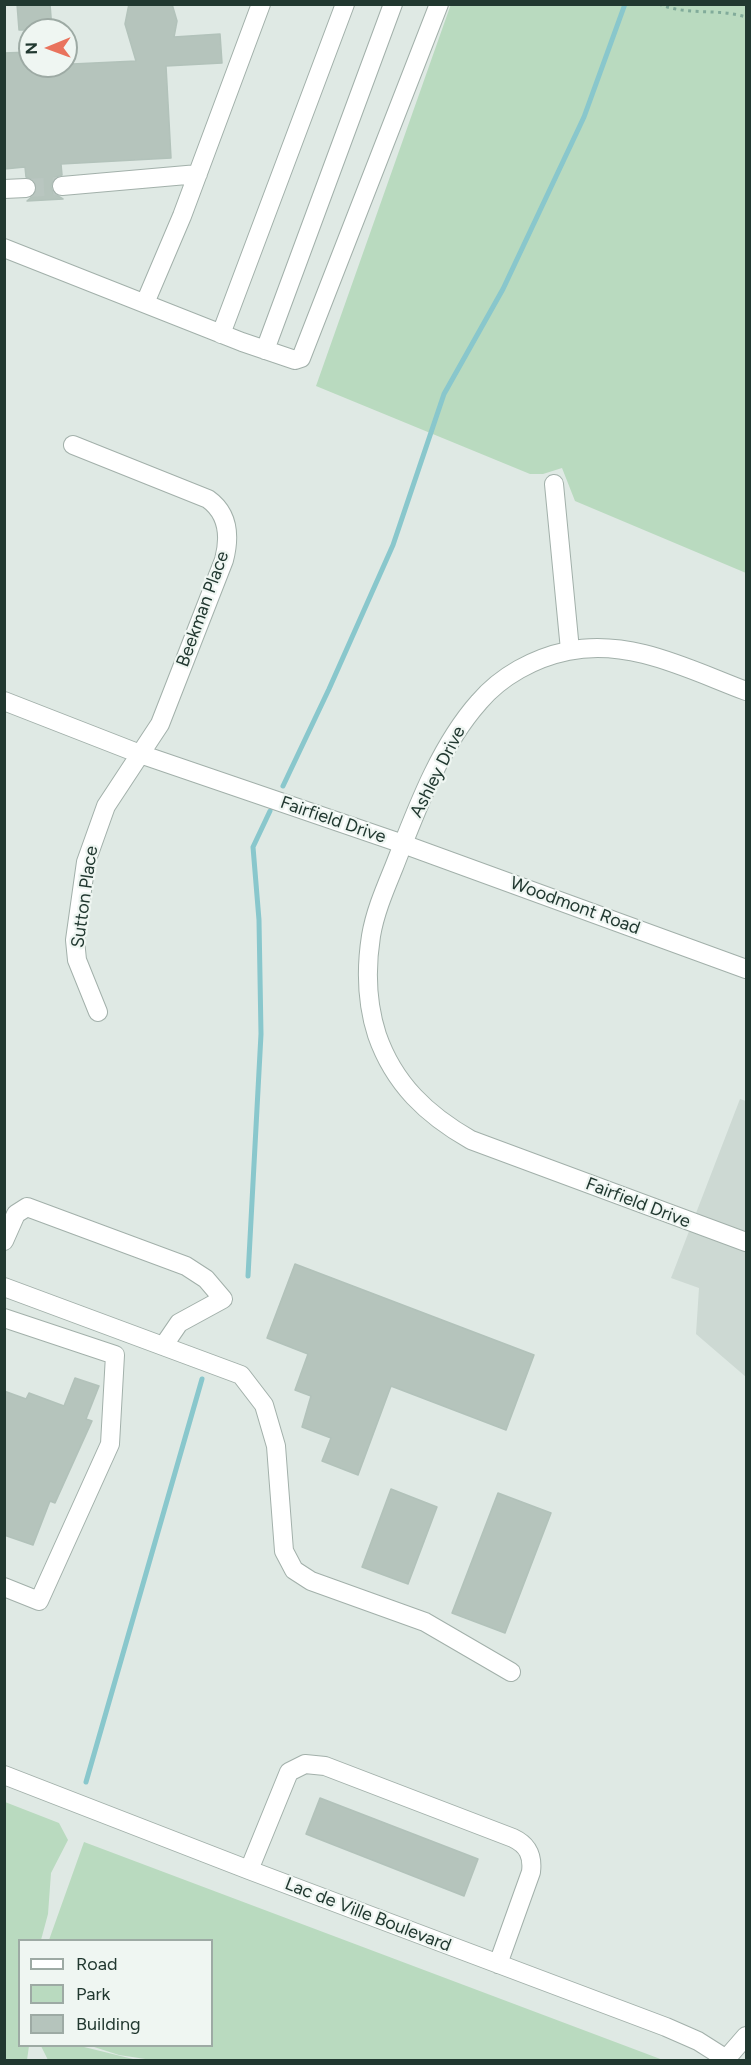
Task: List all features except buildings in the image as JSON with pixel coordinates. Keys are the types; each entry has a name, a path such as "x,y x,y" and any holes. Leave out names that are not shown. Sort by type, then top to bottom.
{"street":[{"path":"145,303 198,174 261,4"},
{"path":"221,334 345,4"},
{"path":"265,350 393,4"},
{"path":"4,248 221,334 294,360 301,358 439,4"},
{"path":"62,186 198,174"},
{"path":"4,189 26,188"},
{"name":"Beekman Place","path":"73,445 208,499 220,511 228,532 224,560 160,724 140,754"},
{"path":"554,483 570,650"},
{"name":"Ashley Drive","path":"403,844 443,756 464,720 495,686 532,662 570,650 605,648 639,652 747,691"},
{"name":"Fairfield Drive","path":"4,701 140,754 403,844 379,907 372,934 368,981 376,1033 387,1058 412,1096 429,1113 471,1140 747,1242"},
{"name":"Sutton Place","path":"98,1012 77,960 75,940 86,862 106,806 140,754"},
{"name":"Woodmont Road","path":"403,844 747,969"},
{"path":"4,1241 16,1214 27,1207 186,1266 206,1279 223,1299 180,1323 164,1345"},
{"path":"4,1287 240,1375 264,1405 276,1446 284,1551 294,1570 312,1581 425,1622 510,1672"},
{"path":"4,1318 115,1355 110,1444 39,1601 4,1587"},
{"path":"249,1870 289,1772 305,1764 325,1766 513,1838 525,1846 532,1865 530,1879 498,1964"},
{"name":"Lac de Ville Boulevard","path":"4,1775 688,2036 727,2060"},
{"path":"727,2060 747,2036"}],"path":[{"path":"659,4 675,11 728,11 747,17"}],"shaded area":[{"path":"740,1099 746,1101 746,1377 696,1334 699,1288 671,1278"}],"green space":[{"path":"451,4 746,5 746,573 575,501 562,468 543,474 530,474 316,386"},
{"path":"5,1802 59,1823 68,1840 51,1873 48,1914 41,1939 18,1939 18,2047 29,2047 27,2060 5,2060"},
{"path":"84,1842 663,2060 152,2060 119,2055 94,2047 213,2047 213,1939 49,1939"},
{"path":"42,2047 84,2047 137,2060 48,2060"}],"waterway":[{"path":"283,786 393,545 444,394 503,289 584,117 625,4"},
{"path":"248,1276 261,1034 259,920 253,847 270,811"},
{"path":"86,1782 202,1379"}],"tunnel":[{"path":"26,188 62,186"}]}
